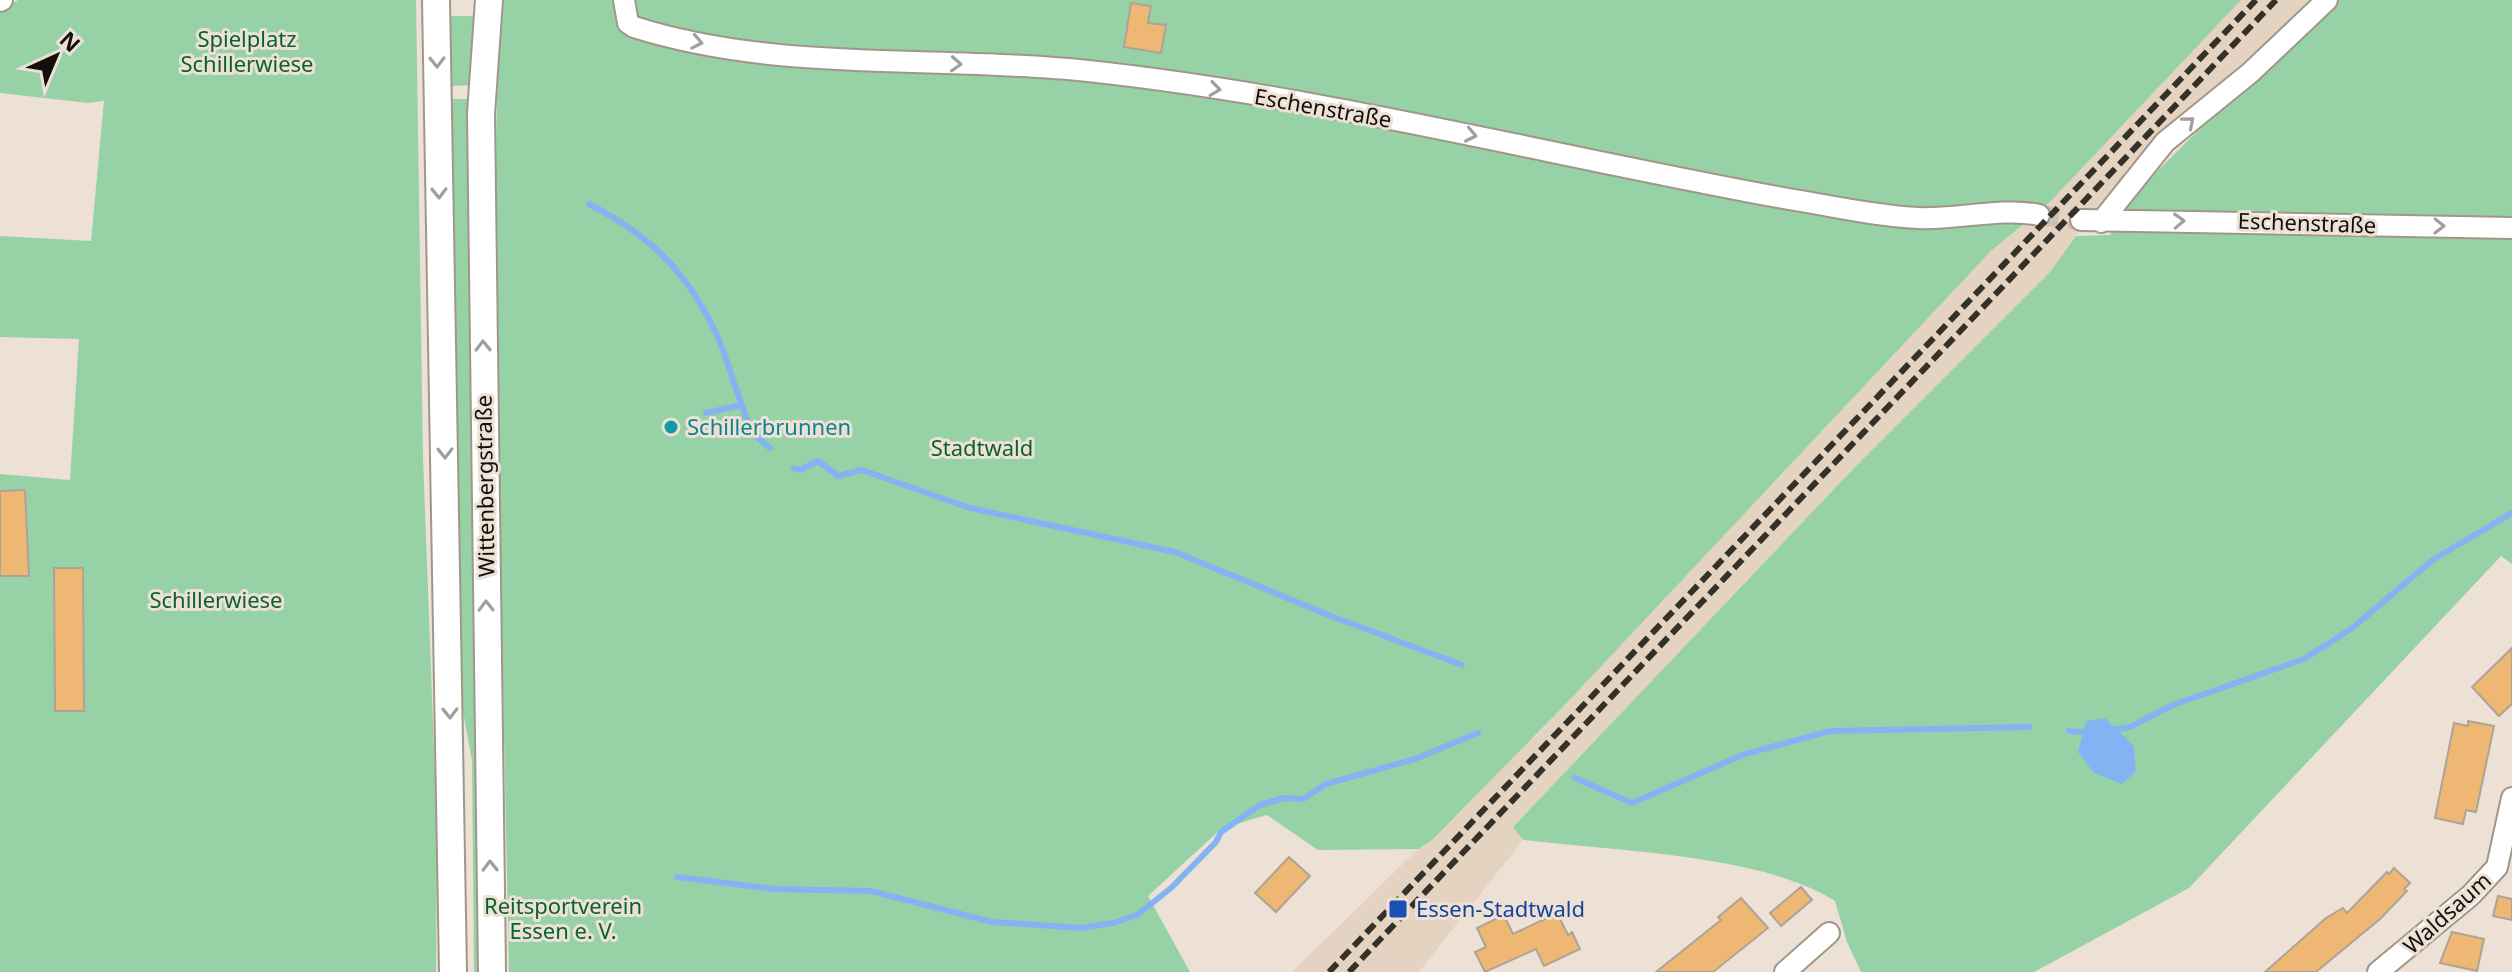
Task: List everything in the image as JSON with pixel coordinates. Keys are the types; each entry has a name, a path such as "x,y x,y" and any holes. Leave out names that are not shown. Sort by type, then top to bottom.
{"main road":[{"name":"Wittenbergstraße","path":"436,0 453,972"},
{"name":"Wittenbergstraße","path":"489,0 481,114 492,972"}],"street":[{"name":"Eschenstraße","path":"624,0 626,18 634,27 708,44 792,54 1086,71 1237,92 1443,129 1784,198 1901,216 2039,215"},
{"name":"Eschenstraße","path":"2327,0 2250,73 2165,142 2091,221 2215,220 2512,228"},
{"name":"Waldsaum","path":"2378,972 2505,869 2512,798"},
{"path":"1785,972 1829,933"}],"shaded area":[{"path":"2241,0 2321,0 2203,96 2164,135 2088,219 2050,272 1854,468 1514,827 1523,840 1419,972 1292,972 1418,849 1431,841 1530,738 1533,739 1990,252 2048,204"}],"green space":[{"name":"Schillerwiese","path":"18,0 416,0 423,458 437,829 436,972 0,972 0,474 70,480 79,339 0,337 0,236 91,241 104,101 88,103 0,93 0,11"},
{"name":"Stadtwald","path":"499,0 2241,0 2048,204 1990,252 1562,708 1431,841 1418,849 1318,850 1267,815 1222,828 1148,896 1190,972 509,972 494,252"},
{"path":"2330,0 2512,0 2512,564 2501,556 2189,888 2034,972 1861,972 1847,942 1835,901 1804,885 1768,873 1685,857 1523,840 1513,827 1854,468 2050,272 2076,236 2110,235 2126,202"},
{"path":"448,16 477,16 476,85 448,86"},
{"path":"449,99 471,99 482,972 474,972 472,761 459,689"}],"water":[{"path":"2105,718 2134,746 2136,771 2122,784 2094,773 2078,752 2086,721"}],"building":[{"path":"1131,3 1151,6 1148,23 1166,25 1161,53 1124,47"},
{"path":"25,490 29,576 0,576 0,491"},
{"path":"54,568 83,568 84,711 55,711"},
{"path":"2512,648 2512,704 2499,716 2472,687"},
{"path":"2468,721 2494,726 2476,812 2466,810 2463,824 2435,818 2454,723 2468,726"},
{"path":"1289,857 1310,876 1276,912 1255,893"},
{"path":"2394,868 2410,883 2404,889 2407,891 2380,919 2316,972 2265,972 2326,918 2343,908 2347,913"},
{"path":"1801,887 1812,900 1781,926 1770,913"},
{"path":"2498,896 2512,899 2512,920 2493,916"},
{"path":"1741,898 1768,928 1713,972 1656,972 1721,920 1718,917"},
{"path":"1557,913 1568,935 1572,932 1580,949 1544,966 1536,949 1485,972 1475,952 1486,947 1477,928 1504,915 1513,934"},
{"path":"2452,932 2484,939 2477,971 2440,963"}],"waterway":[{"path":"589,204 646,241 690,288 718,338 742,405"},
{"path":"706,413 742,405 751,432 770,448"},
{"path":"794,468 800,470 818,461 838,476 862,470 970,508 1175,552 1462,665"},
{"path":"2112,730 2130,727 2173,705 2304,659 2351,629 2434,559 2512,513"},
{"path":"1575,778 1632,803 1745,754 1830,731 2029,727"},
{"path":"2069,731 2085,732"},
{"path":"677,877 774,889 871,891 992,922 1082,928 1113,923 1137,915 1171,888 1216,842 1221,832 1260,805 1284,798 1303,799 1326,784 1415,759 1478,733"}],"tunnel":[{"path":"2039,215 2081,220"}],"railway":[{"path":"1329,972 2256,0"},
{"path":"1349,972 2276,0"}],"place":[{"name":"Schillerbrunnen","path":"671,427"},
{"name":"Essen-Stadtwald","path":"1398,909"}],"park label":[{"name":"Spielplatz Schillerwiese","path":"247,52"},
{"name":"Reitsportverein Essen e. V.","path":"563,918"}]}
